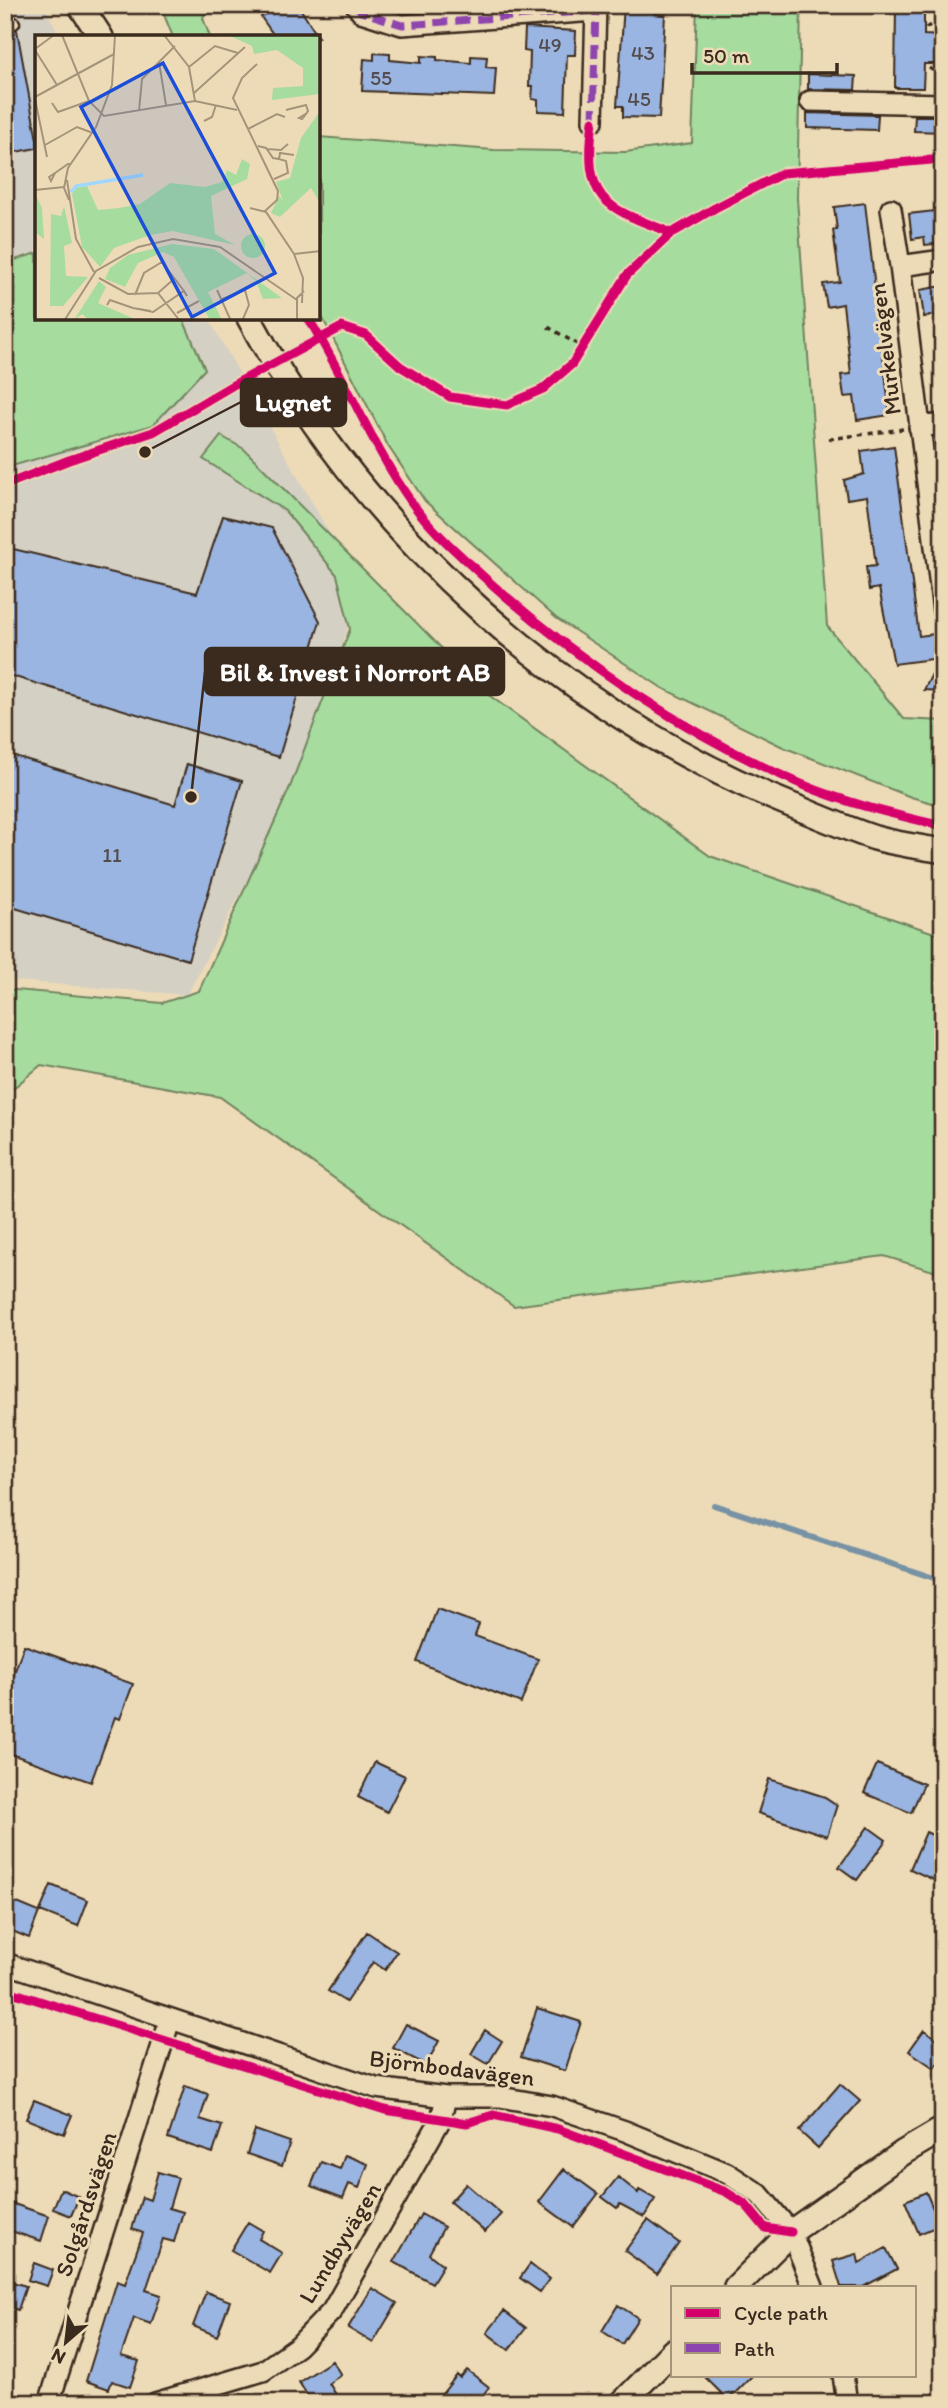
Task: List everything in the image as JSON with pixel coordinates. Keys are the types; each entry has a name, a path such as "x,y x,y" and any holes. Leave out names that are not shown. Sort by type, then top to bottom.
{"street":[{"path":"80,5 100,35"},
{"path":"87,5 100,35"},
{"path":"356,5 361,12 402,24 596,8 593,121"},
{"path":"810,101 943,104"},
{"name":"Murkelvägen","path":"891,209 943,611"},
{"name":"Murkelvägen","path":"900,266 943,260"},
{"path":"250,320 297,395 363,489 441,575 565,678 663,744 746,787 875,838 943,851"},
{"name":"Murkelvägen","path":"919,427 943,424"},
{"name":"Björnbodavägen","path":"5,1963 376,2088 446,2097 500,2097 552,2106 625,2131 727,2174 759,2194 791,2232 813,2286"},
{"name":"Solgårdsvägen","path":"49,2403 170,2020"},
{"name":"Lundbyvägen","path":"155,2403 263,2371 298,2346 332,2311 441,2119 446,2097"},
{"path":"737,2286 791,2232 904,2152 943,2129"},
{"path":"622,2403 671,2353"},
{"path":"843,2376 847,2403"}],"path":[{"path":"926,28 943,16"},
{"path":"548,327 580,351 589,337"},
{"path":"829,439 919,427"}],"shaded area":[{"path":"5,5 44,5 59,35 35,35 35,320 210,320 359,586 309,763 187,995 5,980"}],"green space":[{"path":"160,5 208,5 203,18 209,35 172,35"},
{"path":"697,5 801,5 797,198 827,626 904,719 943,721 943,806 911,797 783,747 662,688 556,618 425,501 388,446 320,313 320,137 494,150 625,152 692,143"},
{"path":"35,254 35,320 183,320 205,369 153,425 5,468 5,263"},
{"path":"221,436 244,449 486,693 710,856 943,936 943,1274 884,1256 514,1306 220,1097 41,1065 5,1095 5,989 162,1003 199,991 290,787 350,629 337,575 285,511 203,459"}],"building":[{"path":"278,5 298,5 317,35 274,35 261,17"},
{"path":"624,5 654,5 654,14 665,15 659,118 623,117 623,106 617,106"},
{"path":"896,5 924,5 924,35 943,36 943,64 924,64 923,88 895,88"},
{"path":"5,27 17,30 35,129 35,148 5,154"},
{"path":"525,28 576,31 575,55 567,55 565,112 538,111 538,100 532,99 533,86 529,86 530,52 524,51"},
{"path":"374,53 390,54 390,60 421,63 421,56 471,63 471,56 487,57 486,67 496,68 494,96 362,91 364,59 374,60"},
{"path":"808,74 856,76 855,90 808,89"},
{"path":"807,113 878,115 877,130 807,128"},
{"path":"915,116 943,116 943,132 914,131"},
{"path":"865,203 890,415 857,420 854,396 844,397 841,375 851,374 843,304 827,307 823,284 840,282 833,230 837,230 834,207"},
{"path":"943,210 943,243 925,245 924,237 912,239 909,214"},
{"path":"943,286 943,314 924,317 920,290"},
{"path":"894,446 919,636 943,633 943,691 924,690 940,658 894,664 879,588 869,590 866,567 876,566 867,496 847,499 844,480 864,474 861,451"},
{"path":"223,516 272,528 320,621 279,757 5,674 5,547 197,593"},
{"path":"5,753 175,805 187,764 242,781 188,960 5,905"},
{"path":"437,1609 479,1624 475,1636 538,1659 521,1703 417,1662"},
{"path":"24,1645 133,1684 120,1719 115,1717 91,1782 5,1752 5,1683 10,1685"},
{"path":"375,1762 405,1776 387,1812 358,1797"},
{"path":"877,1764 924,1784 911,1813 864,1793"},
{"path":"769,1779 825,1797 837,1805 827,1836 758,1813"},
{"path":"868,1827 886,1840 857,1880 839,1867"},
{"path":"926,1832 943,1840 943,1872 938,1882 910,1869"},
{"path":"51,1885 88,1900 78,1926 40,1911"},
{"path":"5,1898 39,1912 29,1938 5,1928"},
{"path":"367,1932 397,1952 385,1970 373,1962 346,2002 328,1991"},
{"path":"537,2008 581,2022 565,2071 521,2057"},
{"path":"406,2024 439,2041 426,2065 393,2048"},
{"path":"485,2030 502,2041 488,2064 471,2054"},
{"path":"924,2030 943,2043 943,2056 934,2068 909,2051"},
{"path":"840,2084 860,2101 818,2148 799,2131"},
{"path":"185,2086 208,2094 200,2119 222,2126 213,2153 168,2138"},
{"path":"34,2100 72,2115 64,2134 26,2119"},
{"path":"255,2130 290,2142 282,2166 247,2154"},
{"path":"345,2155 368,2164 359,2188 349,2184 343,2198 311,2186 321,2162 340,2169"},
{"path":"564,2169 598,2194 573,2227 539,2202"},
{"path":"158,2172 178,2178 169,2208 183,2212 174,2242 163,2239 146,2290 161,2295 151,2324 134,2318 121,2356 139,2361 130,2387 112,2381 109,2389 86,2381 117,2281 125,2284 143,2233 132,2229 142,2197 150,2200"},
{"path":"618,2177 638,2193 639,2190 655,2199 644,2217 620,2204 617,2208 602,2197"},
{"path":"466,2184 501,2214 485,2232 450,2202"},
{"path":"61,2189 79,2197 71,2216 53,2209"},
{"path":"926,2192 940,2225 919,2234 905,2201"},
{"path":"5,2201 49,2216 41,2241 5,2229"},
{"path":"421,2214 444,2227 429,2254 443,2265 432,2283 394,2262"},
{"path":"648,2220 679,2243 657,2274 625,2251"},
{"path":"248,2222 263,2231 259,2239 282,2253 270,2273 231,2250"},
{"path":"886,2248 897,2269 865,2286 841,2286 833,2261 857,2254 859,2263"},
{"path":"34,2263 53,2270 47,2286 28,2280"},
{"path":"530,2264 549,2279 540,2292 520,2278"},
{"path":"5,2280 26,2286 18,2310 5,2306"},
{"path":"372,2288 397,2303 373,2343 348,2328"},
{"path":"206,2292 230,2301 217,2336 193,2326"},
{"path":"618,2305 638,2318 622,2344 602,2331"},
{"path":"504,2311 526,2328 509,2350 487,2333"},
{"path":"332,2361 341,2375 329,2383 341,2403 312,2403 299,2382"},
{"path":"467,2370 489,2387 477,2403 435,2403 457,2375 460,2378"},
{"path":"704,2376 752,2376 728,2400"}],"waterway":[{"path":"714,1505 943,1581"}],"marked path":[{"path":"356,5 361,12 402,25 595,11"},
{"path":"593,121 596,5"}],"cycle path":[{"path":"593,121 591,169 595,185 603,197 629,216 672,233"},
{"path":"5,485 153,432 233,385 342,327 366,335 400,366 450,397 507,405 543,389 572,364 627,275 672,233 715,208 783,173 943,159"},
{"path":"309,320 384,458 412,503 447,543 558,639 675,719 759,764 835,797 943,826"},
{"path":"5,1990 385,2110 467,2123 493,2115 558,2129 726,2192 746,2205 765,2228 791,2232"}],"place":[{"name":"Lugnet","path":"145,452"},
{"name":"Bil & Invest i Norrort AB","path":"191,797"}]}
